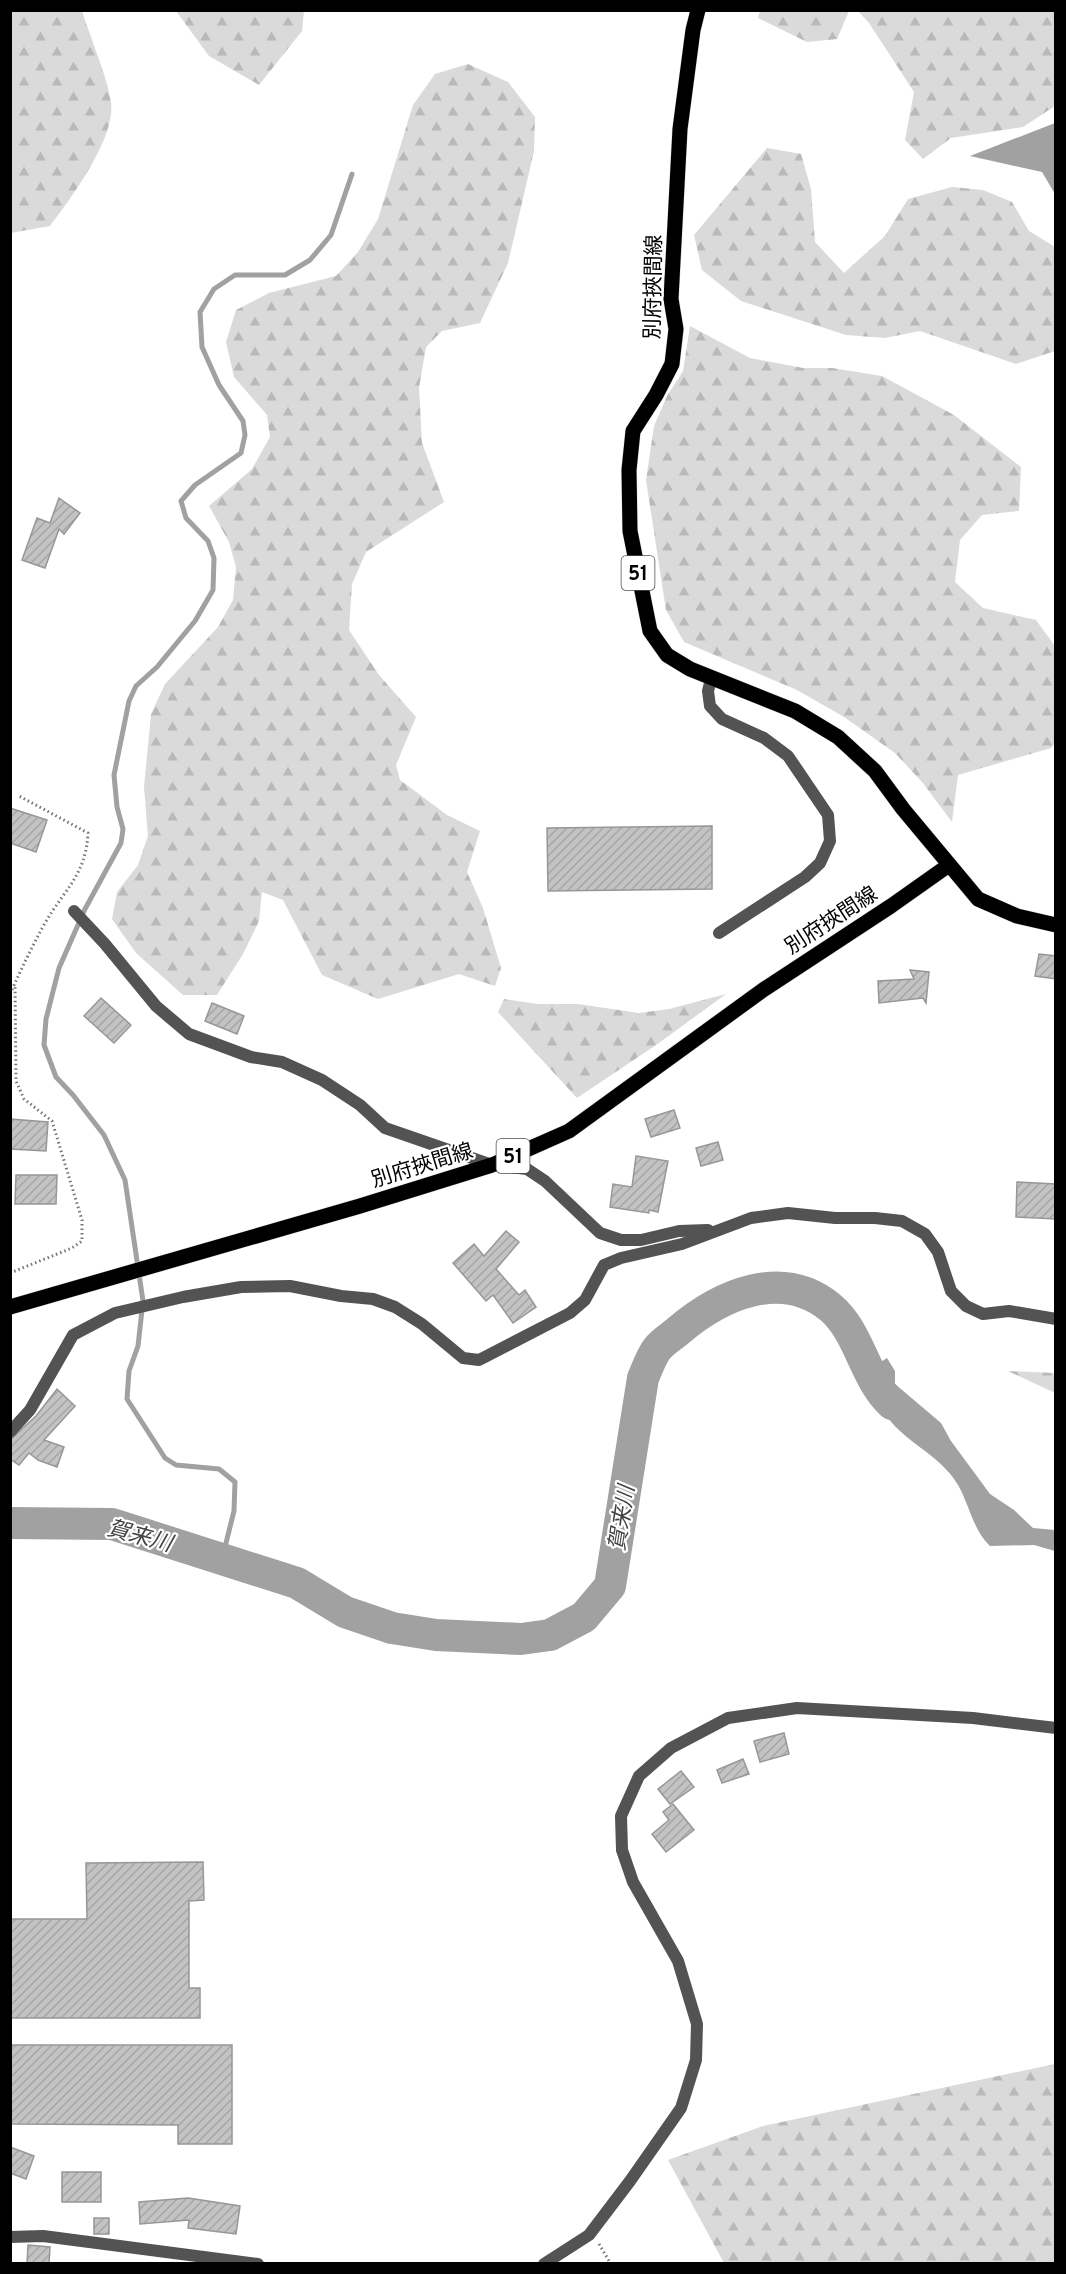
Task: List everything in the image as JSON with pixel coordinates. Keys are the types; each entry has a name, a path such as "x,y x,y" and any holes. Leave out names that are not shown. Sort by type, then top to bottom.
{"main road":[{"name":"別府挾間線","path":"698,10 693,30 680,129 671,299 676,329 672,364 633,431 629,470 630,531 650,631 667,655 711,679 795,711 838,737 875,771 978,899 1017,916 1056,925"},
{"name":"別府挾間線","path":"10,1307 360,1206 492,1165 569,1131 763,990 949,865"}],"street":[{"path":"711,679 708,691 710,706 722,718 764,738 788,756 828,815 830,841 820,863 805,877 719,933"},
{"path":"74,911 105,944 156,1006 189,1034 251,1057 282,1062 322,1080 360,1105 386,1128 492,1165 527,1169 545,1181 600,1233 621,1240 641,1240 679,1231 716,1230"},
{"path":"10,1432 30,1410 73,1335 115,1313 183,1297 241,1287 290,1286 341,1296 373,1299 395,1307 423,1324 463,1358 479,1360 570,1313 585,1300 604,1265 682,1244 751,1218 788,1213 902,1221 925,1234 939,1252 951,1291 966,1306 983,1314 1010,1311 1056,1319"},
{"path":"544,2264 589,2235 681,2108 696,2060 698,2024 678,1961 633,1882 622,1850 621,1816 639,1776 671,1748 728,1718 797,1708 973,1718 1056,1728"},
{"path":"10,2237 43,2236 253,2263"}],"path":[{"path":"10,994 46,921 66,895 87,855 88,833 19,796"},
{"path":"10,1273 72,1248 82,1241 82,1220 52,1121 24,1099 16,1081 15,984"},
{"path":"589,2235 604,2249 611,2264"}],"green space":[{"path":"11,10 82,11 103,70 111,103 111,117 107,133 90,167 50,226 11,233"},
{"path":"760,10 849,11 837,39 807,42 758,18"},
{"path":"176,11 304,11 302,31 259,85 209,56"},
{"path":"858,11 1055,11 1055,106 1023,127 951,138 923,159 905,140 914,92 869,23"},
{"path":"468,64 508,82 535,117 534,151 508,263 480,323 442,331 426,347 419,388 422,443 444,502 366,552 352,584 349,630 379,675 416,717 396,765 400,780 447,815 480,831 467,872 483,908 501,968 495,986 459,974 378,999 322,975 283,900 262,892 259,921 243,954 217,995 183,995 136,953 112,919 117,892 138,865 148,836 144,787 151,714 165,684 218,627 233,600 236,567 229,542 209,506 252,469 270,437 267,415 234,377 226,342 236,310 269,293 336,276 358,252 378,219 413,105 435,74"},
{"path":"767,148 801,154 811,189 815,242 844,273 885,236 908,199 952,187 983,190 1012,202 1029,231 1055,247 1055,351 1016,364 920,331 885,338 846,335 741,301 702,270 694,235"},
{"path":"690,326 750,358 803,368 832,368 882,376 954,415 1021,467 1019,511 982,515 960,540 955,582 983,608 1036,620 1055,646 1055,743 1051,748 958,775 952,822 922,782 895,753 844,717 797,690 684,642 666,610 646,480 654,426 667,396 683,371"},
{"path":"726,994 659,1043 577,1098 498,1012 504,999 537,1004 578,1004 639,1013 669,1009"},
{"path":"1008,1371 1055,1373 1055,1393"},
{"path":"1055,2064 1055,2263 724,2263 668,2160 763,2126"}],"shaded area":[{"path":"1055,123 1055,194 1042,172 970,156"},
{"path":"887,1358 895,1371 895,1384 941,1423 951,1441 990,1494 1014,1510 1033,1528 1055,1530 1055,1551 1034,1545 990,1546 984,1540 958,1485 939,1462 895,1426 862,1374"}],"building":[{"path":"59,498 80,513 64,534 59,529 45,568 22,560 37,518 50,523"},
{"path":"10,808 47,820 36,852 10,843"},
{"path":"712,826 712,889 548,891 547,828"},
{"path":"1039,954 1056,956 1056,979 1035,976"},
{"path":"910,970 929,972 926,1003 923,998 879,1003 878,981 914,979"},
{"path":"101,998 131,1025 114,1043 84,1016"},
{"path":"212,1003 244,1016 237,1034 205,1021"},
{"path":"674,1110 680,1128 651,1137 645,1119"},
{"path":"10,1119 48,1122 46,1151 10,1149"},
{"path":"718,1142 723,1160 701,1166 696,1148"},
{"path":"636,1156 668,1161 658,1212 649,1210 649,1213 610,1207 613,1184 632,1187"},
{"path":"16,1175 57,1175 56,1204 15,1204"},
{"path":"1017,1182 1056,1184 1056,1219 1016,1217"},
{"path":"506,1231 519,1242 496,1269 519,1295 525,1290 536,1307 513,1323 493,1295 486,1301 453,1263 474,1244 484,1256"},
{"path":"57,1389 75,1406 44,1440 64,1447 57,1467 38,1460 29,1453 19,1465 10,1459 10,1440 36,1416"},
{"path":"784,1733 789,1754 760,1762 754,1741"},
{"path":"743,1759 749,1774 722,1783 717,1770"},
{"path":"681,1771 694,1787 670,1804 658,1789"},
{"path":"673,1804 694,1830 666,1852 652,1834 669,1820 663,1812"},
{"path":"203,1862 204,1900 189,1901 189,1988 200,1988 200,2018 10,2018 10,1919 87,1919 86,1863"},
{"path":"10,2045 232,2045 232,2144 178,2144 178,2125 10,2124"},
{"path":"10,2147 34,2156 26,2179 10,2173"},
{"path":"62,2172 101,2172 101,2202 62,2202"},
{"path":"188,2198 240,2206 236,2234 188,2228 189,2220 140,2224 139,2202"},
{"path":"94,2218 109,2218 109,2234 94,2234"},
{"path":"28,2245 50,2247 49,2264 27,2264"}],"waterway":[{"path":"222,1559 234,1511 235,1482 219,1469 176,1465 165,1458 127,1399 129,1371 138,1346 143,1301 125,1180 104,1135 56,1077 44,1045 46,1019 59,968 85,909 121,843 123,829 117,807 114,775 129,701 136,686 157,667 195,621 213,590 214,558 208,541 186,518 181,501 195,485 241,453 245,435 243,421 219,385 202,347 200,312 214,289 235,275 285,275 310,260 331,235 352,174"},
{"name":"賀来川","path":"10,1523 112,1524 297,1583 345,1612 392,1628 436,1635 521,1639 550,1635 584,1617 610,1586 643,1378 659,1346 713,1306 732,1297 772,1288 792,1289 812,1296 831,1308 841,1318 875,1382 892,1404"}]}
